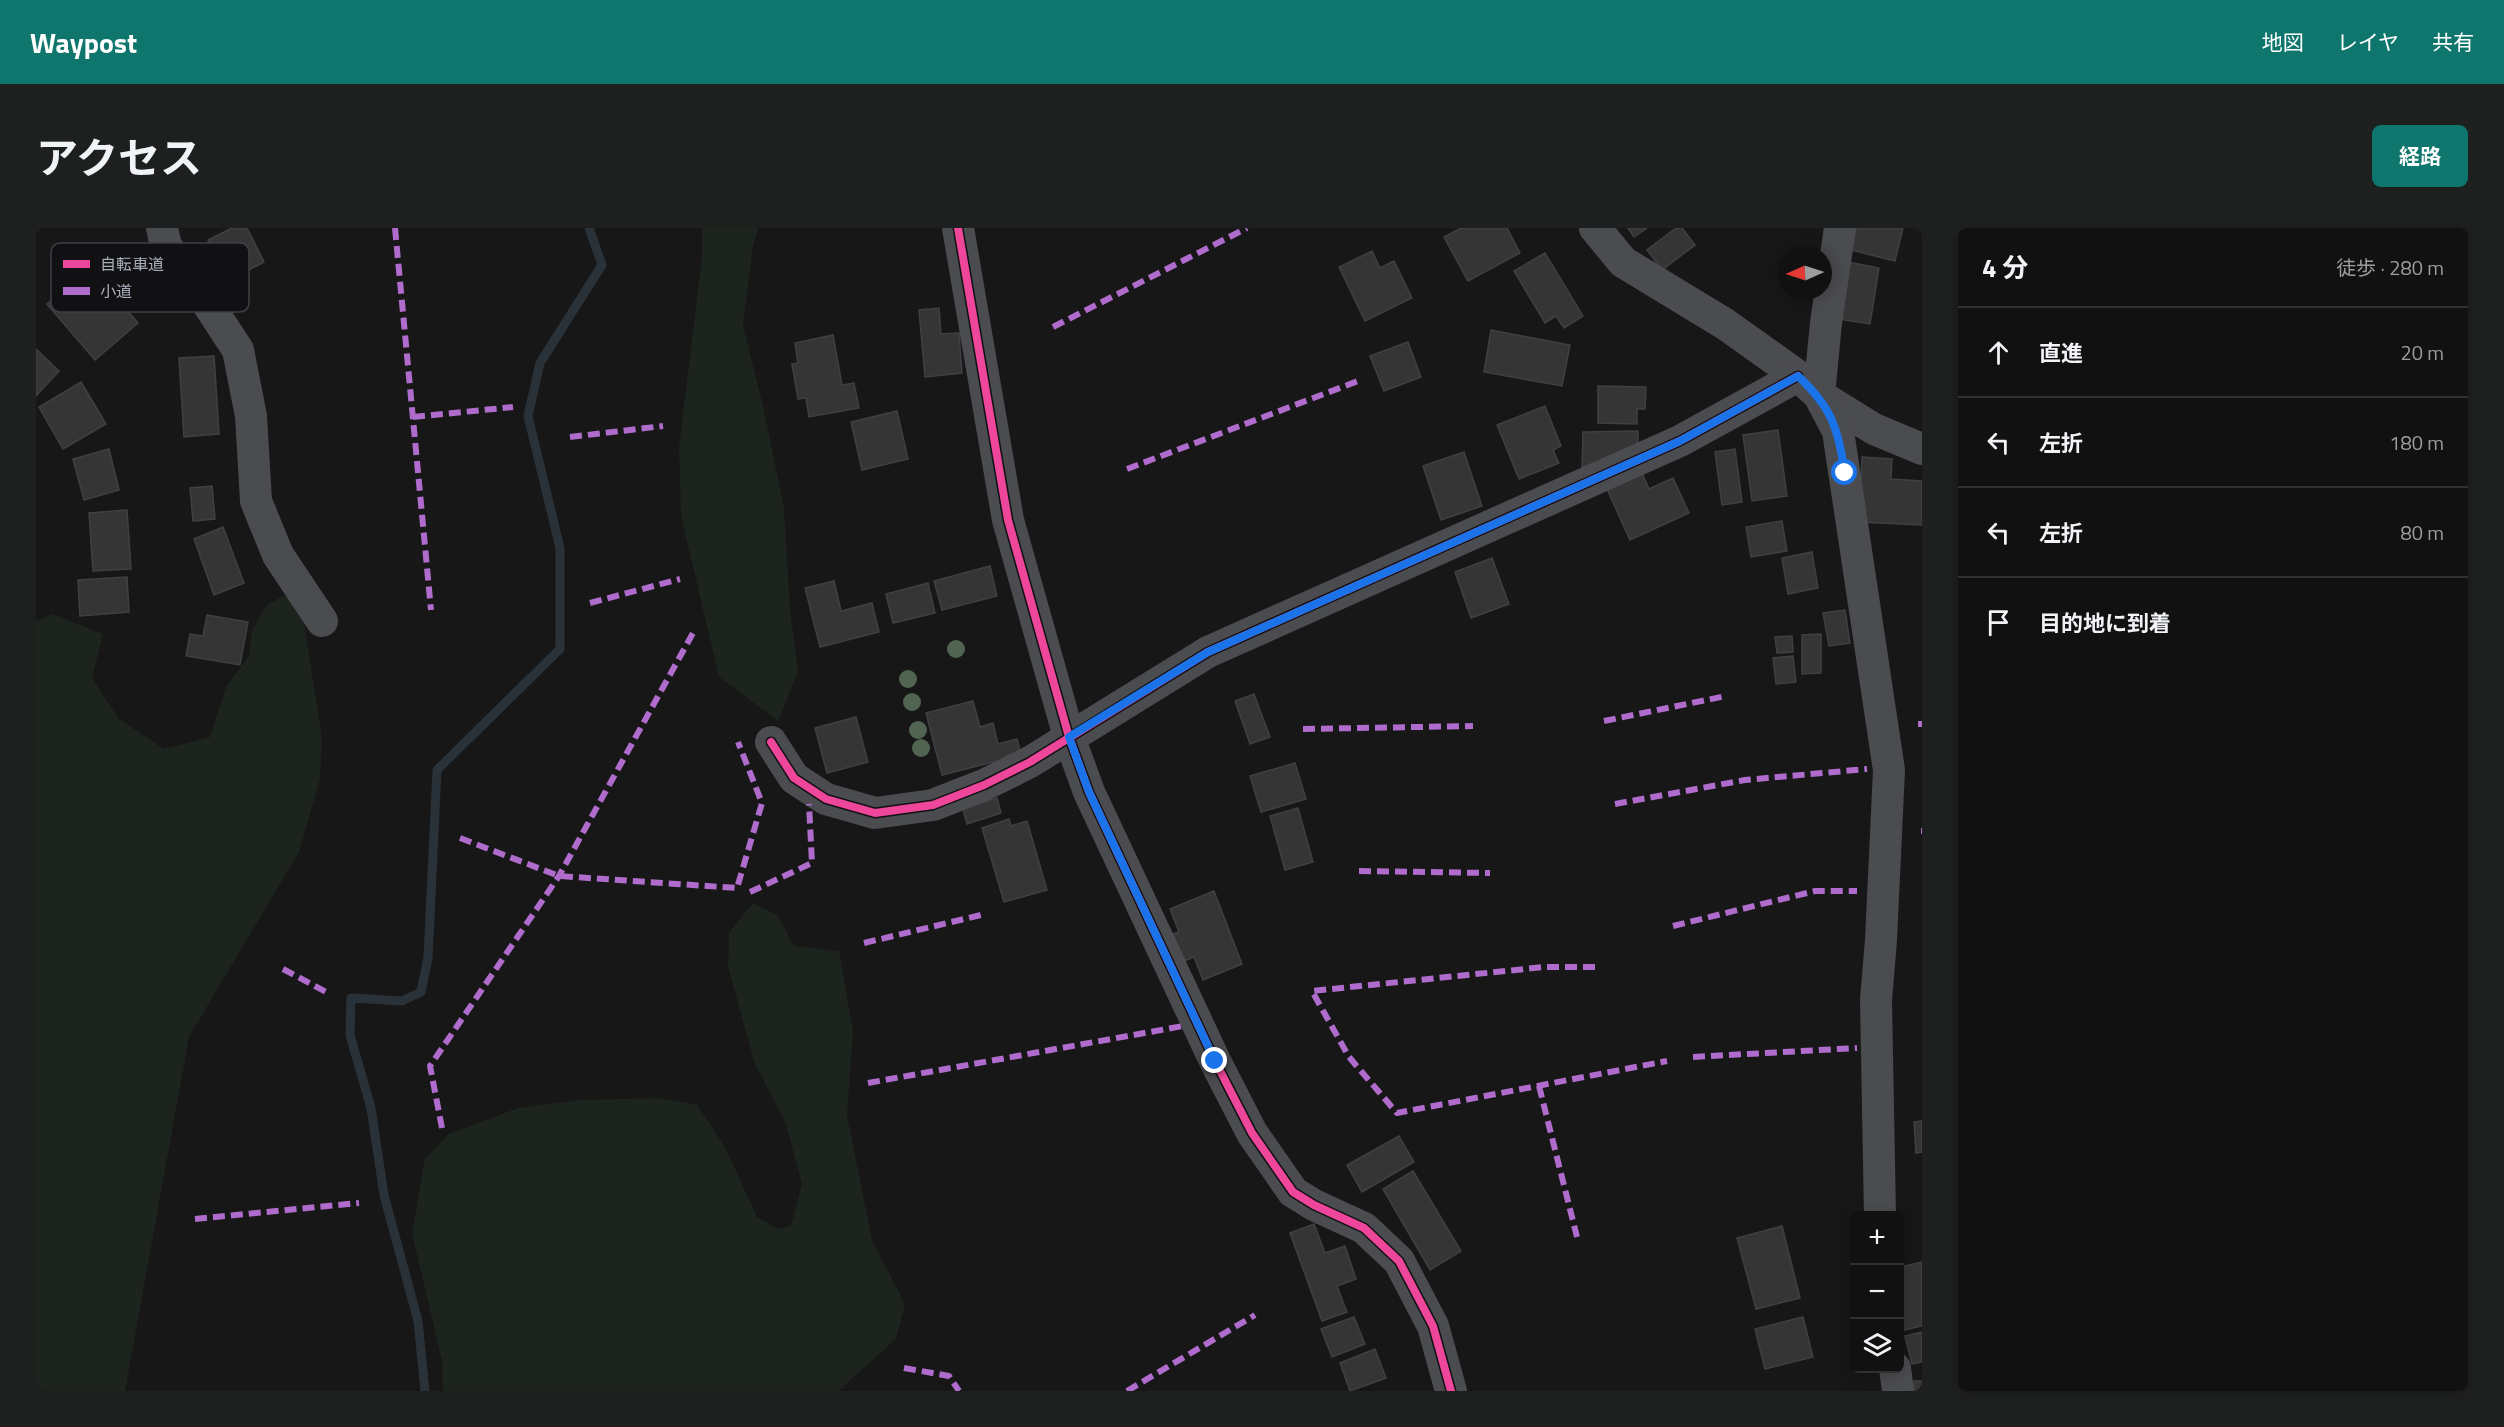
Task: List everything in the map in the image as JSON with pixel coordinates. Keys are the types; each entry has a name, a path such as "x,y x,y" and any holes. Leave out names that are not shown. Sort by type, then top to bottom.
{"street":[{"path":"162,228 165,243"},
{"path":"958,228 1008,520 1069,737 1089,792 1215,1061 1252,1133 1293,1192 1314,1205 1364,1228 1399,1261 1433,1326 1451,1391"},
{"path":"1595,228 1623,262 1725,324 1808,386 1874,429 1922,449"},
{"path":"1808,386 1826,323 1840,228"},
{"path":"213,312 238,350 251,416 256,501 278,555 322,621"},
{"path":"771,742 794,778 826,798 875,813 933,805 974,789 1030,762 1208,652 1808,386"},
{"path":"1808,386 1838,430 1889,770 1876,1000 1880,1211"},
{"path":"1896,1373 1898,1391"}],"shaded area":[{"path":"702,228 758,228 753,246 743,325 764,410 784,509 790,609 798,672 778,721 719,677 681,516 679,447 702,257"},
{"path":"288,593 303,616 322,738 320,779 299,852 189,1037 125,1391 36,1391 36,621 52,614 103,634 92,678 119,719 164,749 210,737 226,687 249,656 252,631 266,606"},
{"path":"753,903 778,916 794,946 839,951 853,1031 847,1115 872,1240 905,1304 896,1339 838,1391 443,1391 442,1361 412,1233 425,1159 449,1134 518,1108 579,1100 659,1098 697,1105 725,1147 757,1217 778,1229 791,1226 802,1184 786,1124 755,1064 728,967 729,933"}],"building":[{"path":"232,228 247,228 264,262 249,270 249,243 209,243 208,240"},
{"path":"1461,228 1507,228 1520,253 1468,281 1444,237"},
{"path":"1628,228 1647,228 1634,237"},
{"path":"1676,228 1682,228 1695,245 1662,270 1647,250"},
{"path":"1856,228 1903,228 1895,261 1851,250"},
{"path":"1372,251 1380,268 1394,261 1412,298 1365,321 1339,267"},
{"path":"1545,253 1583,316 1564,328 1556,316 1545,323 1514,271"},
{"path":"1848,262 1879,268 1870,324 1838,319"},
{"path":"939,308 941,334 959,333 962,373 925,377 919,310"},
{"path":"54,312 128,312 138,323 95,360"},
{"path":"1491,330 1570,345 1562,386 1484,372"},
{"path":"833,335 842,385 854,383 859,408 809,417 806,398 798,399 792,364 798,363 795,343"},
{"path":"1408,342 1421,377 1384,391 1370,356"},
{"path":"36,349 59,371 36,396"},
{"path":"214,356 219,434 184,437 179,358"},
{"path":"81,382 106,424 63,449 39,407"},
{"path":"1598,386 1646,387 1645,409 1637,409 1637,424 1598,423"},
{"path":"1545,406 1561,446 1553,450 1559,463 1519,479 1497,425"},
{"path":"897,411 908,459 862,470 851,422"},
{"path":"1778,430 1787,496 1752,501 1743,435"},
{"path":"1638,431 1638,444 1582,468 1583,432"},
{"path":"109,449 119,490 84,500 73,459"},
{"path":"1735,449 1742,502 1722,505 1715,452"},
{"path":"1464,452 1482,506 1441,520 1423,466"},
{"path":"1862,457 1892,459 1891,479 1922,481 1922,525 1859,522"},
{"path":"1642,473 1649,489 1673,478 1689,513 1630,540 1607,489"},
{"path":"212,486 215,519 193,521 190,488"},
{"path":"127,510 131,569 93,571 89,513"},
{"path":"1782,521 1787,551 1751,557 1746,527"},
{"path":"223,527 244,583 214,595 194,539"},
{"path":"1812,552 1818,588 1788,594 1782,558"},
{"path":"1492,558 1509,604 1471,618 1455,572"},
{"path":"990,566 997,596 942,610 934,581"},
{"path":"127,577 129,612 80,616 78,580"},
{"path":"834,581 841,611 872,603 879,632 820,647 805,588"},
{"path":"928,583 935,613 893,623 886,594"},
{"path":"1845,610 1850,643 1829,646 1823,613"},
{"path":"207,615 248,622 240,665 186,656 190,634 203,636"},
{"path":"1821,634 1821,673 1802,674 1802,635"},
{"path":"1792,636 1793,652 1777,653 1775,637"},
{"path":"1793,656 1796,682 1776,684 1773,658"},
{"path":"1254,694 1270,737 1250,744 1235,701"},
{"path":"973,701 980,727 993,723 998,744 1017,739 1021,755 942,775 926,713"},
{"path":"856,717 868,762 827,773 815,728"},
{"path":"1295,763 1306,799 1261,812 1250,776"},
{"path":"997,798 1001,813 967,824 963,809"},
{"path":"1298,808 1313,862 1285,870 1270,816"},
{"path":"1009,819 1011,826 1027,821 1047,890 1004,902 982,828"},
{"path":"1214,891 1242,964 1203,980 1194,957 1184,961 1173,934 1179,932 1170,909"},
{"path":"1922,1121 1922,1152 1916,1153 1914,1122"},
{"path":"1399,1136 1414,1162 1362,1192 1347,1165"},
{"path":"1413,1171 1461,1251 1430,1270 1383,1189"},
{"path":"1314,1224 1325,1253 1345,1246 1356,1279 1337,1286 1347,1312 1322,1321 1290,1233"},
{"path":"1782,1226 1800,1298 1756,1309 1737,1238"},
{"path":"1922,1262 1922,1326 1904,1330 1904,1319 1904,1266"},
{"path":"1354,1317 1365,1344 1332,1357 1321,1329"},
{"path":"1803,1317 1813,1357 1765,1369 1755,1329"},
{"path":"1922,1332 1922,1362 1912,1364 1905,1336"},
{"path":"1375,1349 1386,1378 1350,1391 1340,1363"},
{"path":"1914,1381 1922,1381 1922,1391 1914,1391"}],"waterway":[{"path":"425,1391 418,1321 384,1195 371,1108 350,1035 351,998 402,1001 421,992 428,958 437,770 560,649 560,548 528,416 540,363 602,265 589,228"}],"marked path":[{"path":"395,228 431,610"},
{"path":"1053,327 1247,228"},
{"path":"1127,469 1358,381"},
{"path":"413,417 513,407"},
{"path":"570,437 663,426"},
{"path":"590,603 680,579"},
{"path":"442,1128 430,1066 559,876 693,633"},
{"path":"1604,721 1726,696"},
{"path":"1303,729 1473,726"},
{"path":"460,838 559,876 737,888 762,803 738,742"},
{"path":"1615,804 1745,780 1867,769"},
{"path":"750,892 812,863 809,804"},
{"path":"1359,871 1490,873"},
{"path":"1673,926 1815,891 1857,891"},
{"path":"864,943 985,914"},
{"path":"1595,967 1544,967 1312,991 1349,1057 1397,1113 1667,1061"},
{"path":"283,969 328,993"},
{"path":"868,1083 1183,1026"},
{"path":"1693,1057 1857,1048"},
{"path":"1539,1086 1577,1237"},
{"path":"195,1219 359,1203"},
{"path":"1127,1391 1255,1315"},
{"path":"904,1368 949,1376 959,1391"}],"cycle path":[{"path":"958,228 1008,520 1069,737 1089,792 1215,1061 1252,1133 1293,1192 1314,1205 1364,1228 1399,1261 1433,1326 1451,1391"},
{"path":"771,742 794,778 826,799 875,813 933,805 984,785 1030,762 1208,652 1680,441 1798,376"}],"route":[{"path":"1215,1061 1089,792 1069,737 1208,652 1680,441 1798,376 1819,395 1838,430 1845,473"}]}
